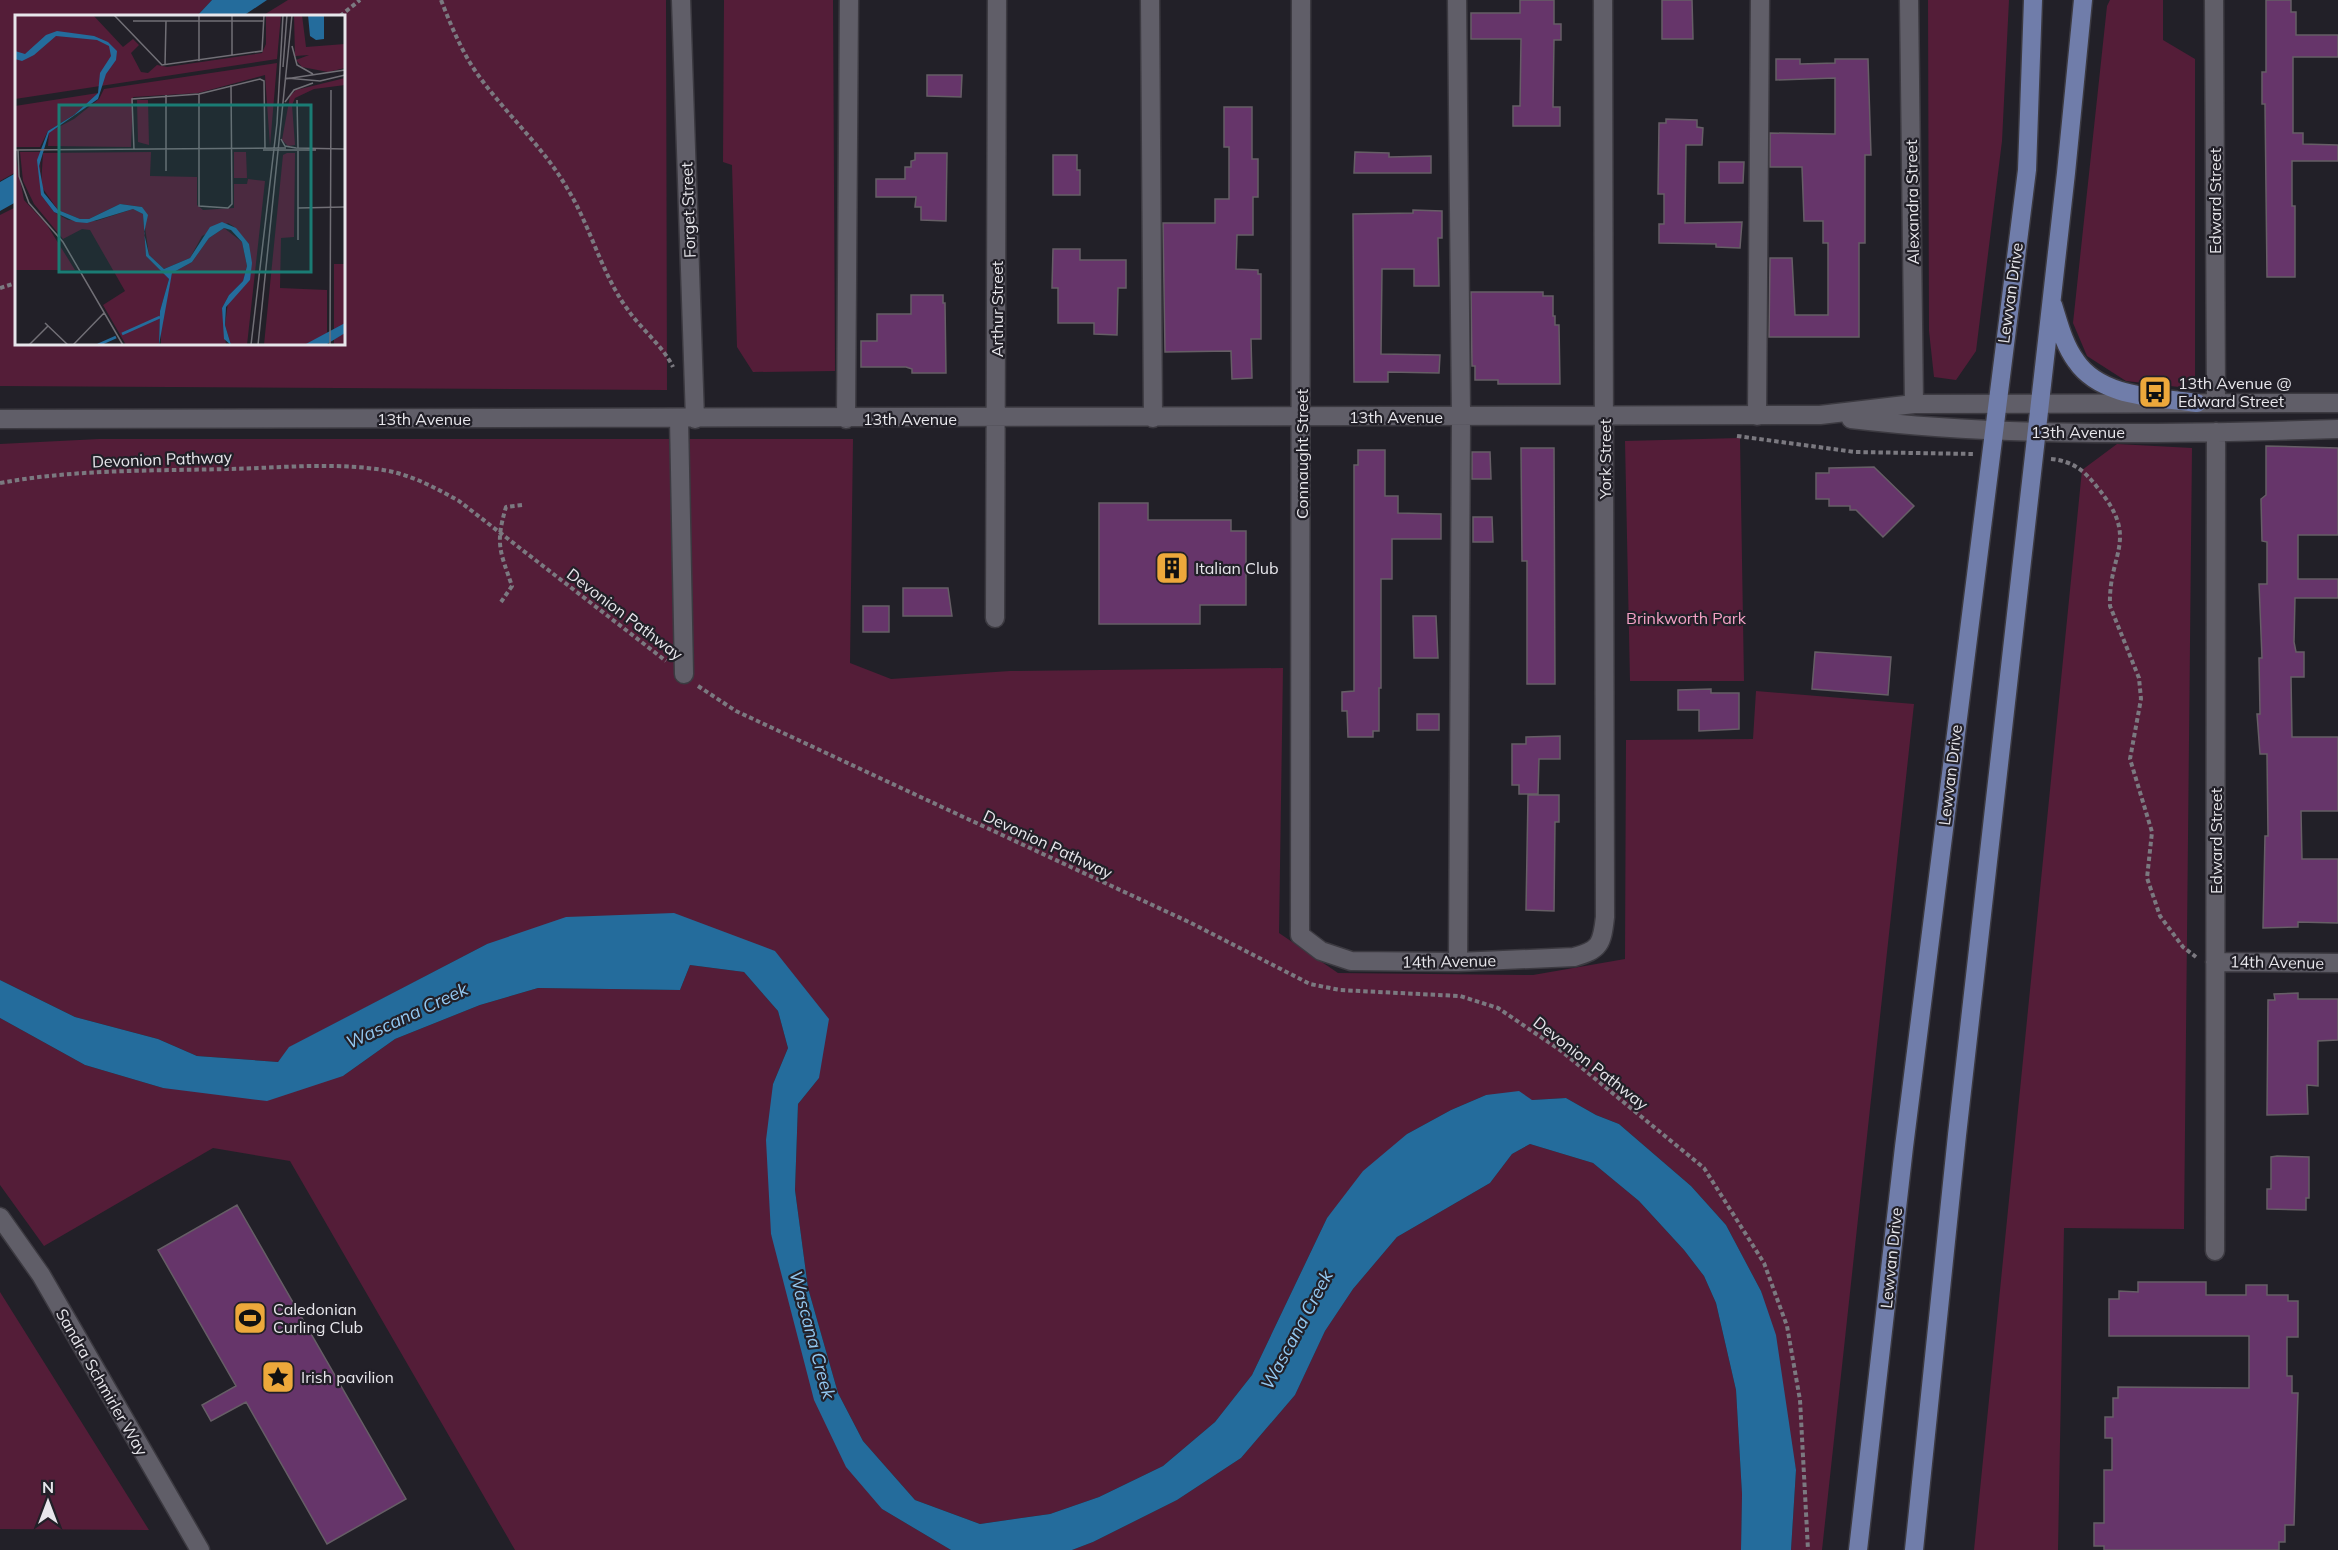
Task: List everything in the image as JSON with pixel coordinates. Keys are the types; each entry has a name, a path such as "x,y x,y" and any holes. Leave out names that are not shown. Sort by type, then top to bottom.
{"main road":[{"name":"Lewvan Drive","path":"1858,1550 1904,1147 1995,403 2027,170 2033,0"},
{"path":"1914,1550 1957,1135 2082,8 2089,0"},
{"path":"2051,297 2063,337 2076,363 2095,379 2121,392 2197,403"}],"street":[{"name":"Forget Street","path":"681,0 687,419 684,674"},
{"path":"846,419 849,0"},
{"name":"Arthur Street","path":"995,618 997,0"},
{"path":"1150,0 1153,418"},
{"name":"Connaught Street","path":"1298,908 1302,417 1301,0"},
{"path":"1457,0 1461,417 1458,962"},
{"name":"York Street","path":"1603,0 1605,917"},
{"path":"1757,416 1760,0"},
{"name":"Alexandra Street","path":"1909,0 1914,404"},
{"name":"Edward Street","path":"2214,0 2216,403"},
{"name":"13th Avenue","path":"0,419 1757,416 1820,415 1914,404 2338,403"},
{"name":"13th Avenue","path":"1820,415 1912,426 1992,431 2216,432 2338,429"},
{"name":"Edward Street","path":"2216,432 2216,1251"},
{"name":"14th Avenue","path":"1298,908 1300,935 1321,951 1351,961 1458,962 1574,957 1591,952 1602,941 1605,917"},
{"name":"14th Avenue","path":"2216,962 2338,963"},
{"name":"Sandra Schmirler Way","path":"0,1216 41,1275 200,1550"}],"path":[{"path":"341,15 360,0"},
{"path":"441,0 457,40 473,68 541,149 567,186 588,226 609,279 627,309 672,364 675,372"},
{"path":"0,288 15,283"},
{"path":"1733,435 1855,452 1967,454"},
{"path":"2063,460 2078,466 2116,512 2120,532 2119,556 2110,595 2110,606 2139,678 2141,699 2130,759 2152,832 2147,878 2152,897 2160,916 2183,947 2195,957 2216,962"},
{"name":"Devonion Pathway","path":"0,483 57,475 334,466 385,470 433,486 459,501 711,697 736,711 1191,923 1310,984 1340,990 1460,996 1498,1008 1560,1050 1704,1168 1764,1263 1787,1326 1800,1400 1808,1550"},
{"path":"501,602 512,586 498,544 498,532 506,507 522,505"}],"green space":[{"path":"0,0 212,0 198,15 15,15 15,173 0,181"},
{"path":"288,0 666,0 667,390 0,386 0,215 15,208 15,345 345,345 345,15 264,15"},
{"path":"724,0 833,0 835,371 753,372 737,347 732,165 723,162"},
{"path":"1928,0 2009,0 2002,141 1976,351 1956,380 1934,377 1929,331"},
{"path":"2110,0 2163,0 2163,40 2195,59 2195,376 2179,387 2126,381 2087,356 2073,323 2107,6"},
{"name":"Brinkworth Park","path":"1740,438 1744,681 1630,681 1625,441"},
{"path":"99,439 853,439 850,663 891,679 1010,671 1283,668 1279,933 1338,973 1533,975 1625,959 1626,740 1753,739 1756,691 1914,704 1822,1550 1791,1550 1796,1470 1761,1291 1726,1225 1691,1186 1619,1124 1596,1115 1566,1098 1532,1100 1486,1095 1451,1110 1407,1134 1327,1218 1252,1375 1215,1422 1163,1466 1099,1497 1050,1514 980,1524 915,1500 863,1441 838,1393 808,1288 795,1190 798,1104 819,1078 775,951 487,944 290,1047 278,1062 197,1056 158,1039 75,1017 0,980 0,444"},
{"path":"2117,444 2192,448 2184,1229 2064,1228 2058,1550 1974,1550 2082,470"},
{"path":"690,965 744,972 778,1011 788,1048 773,1084 771,1234 882,1509 951,1550 515,1550 290,1161 213,1148 44,1246 0,1185 0,1018 85,1065 163,1088 343,1076 395,1039 480,1005 538,988 680,990"},
{"path":"1530,1144 1593,1163 1639,1201 1684,1250 1704,1276 1716,1303 1736,1390 1742,1494 1741,1550 1072,1550 1093,1542 1177,1500 1241,1458 1295,1395 1325,1331 1353,1289 1397,1237 1490,1183 1512,1154"},
{"path":"0,1292 149,1530 0,1529"}],"water":[{"path":"212,0 267,0 244,15 198,15"},
{"path":"15,174 15,203 0,211 0,182"},
{"name":"Wascana Creek","path":"674,913 775,951 829,1019 819,1078 798,1104 795,1190 808,1288 838,1393 863,1441 915,1500 980,1524 1050,1514 1099,1497 1163,1466 1215,1422 1252,1375 1327,1218 1363,1171 1407,1134 1451,1110 1486,1095 1519,1091 1532,1100 1566,1098 1596,1115 1619,1124 1691,1186 1726,1225 1761,1291 1776,1335 1796,1470 1791,1550 1741,1550 1742,1494 1736,1390 1716,1303 1704,1276 1684,1250 1639,1201 1593,1163 1530,1144 1512,1154 1490,1183 1397,1237 1353,1289 1325,1331 1295,1395 1241,1458 1177,1500 1093,1542 1072,1550 951,1550 882,1509 846,1467 814,1400 771,1234 766,1140 773,1084 788,1048 778,1011 744,972 690,965 680,990 538,988 480,1005 395,1039 343,1076 267,1101 163,1088 85,1065 0,1018 0,980 75,1017 158,1039 197,1056 278,1062 289,1047 487,944 566,917"}],"building":[{"path":"1520,0 1554,0 1554,24 1561,24 1561,40 1554,40 1553,107 1560,107 1560,126 1513,126 1513,106 1520,106 1521,39 1471,39 1471,13 1520,13"},
{"path":"1662,0 1692,0 1693,39 1662,39"},
{"path":"2266,0 2291,0 2291,12 2296,12 2296,35 2338,35 2338,57 2293,57 2293,133 2303,133 2303,144 2338,145 2338,161 2292,161 2292,206 2295,206 2295,277 2267,277 2265,104 2262,104 2262,72 2266,72"},
{"path":"1776,59 1800,59 1800,64 1835,63 1835,59 1868,59 1871,155 1865,155 1865,243 1859,243 1859,337 1769,337 1770,258 1792,258 1795,315 1828,315 1828,243 1823,243 1823,221 1804,221 1802,167 1770,167 1770,133 1835,134 1835,78 1776,80"},
{"path":"927,75 962,75 961,97 927,96"},
{"path":"1224,107 1252,107 1252,159 1258,159 1258,197 1253,197 1253,235 1237,235 1236,269 1258,270 1258,274 1261,274 1261,339 1251,339 1252,378 1232,379 1231,351 1165,352 1163,223 1215,223 1215,199 1229,199 1229,147 1224,147"},
{"path":"1666,119 1697,120 1697,127 1703,128 1702,145 1686,145 1685,223 1742,222 1740,248 1716,247 1716,244 1659,243 1659,224 1664,224 1664,194 1658,194 1659,123 1666,123"},
{"path":"1355,152 1389,153 1389,157 1431,156 1431,173 1354,173"},
{"path":"915,153 947,153 946,221 921,220 921,207 915,207 916,197 876,197 876,179 905,179 905,167 911,167 911,161 915,160"},
{"path":"1053,155 1077,155 1077,170 1080,170 1080,195 1053,195"},
{"path":"1719,162 1744,162 1743,183 1719,183"},
{"path":"1413,210 1442,211 1442,238 1438,238 1439,286 1414,286 1414,269 1382,269 1381,354 1440,355 1439,373 1388,372 1388,382 1354,382 1353,214 1413,213"},
{"path":"1053,249 1080,249 1080,260 1126,260 1126,288 1118,288 1117,335 1094,334 1094,323 1058,323 1058,288 1052,288"},
{"path":"1471,292 1543,292 1543,296 1553,296 1553,316 1555,316 1555,325 1559,325 1560,384 1498,384 1498,380 1475,380 1475,366 1472,366"},
{"path":"911,295 943,295 946,373 912,373 912,369 906,367 861,367 861,341 877,341 877,314 911,314"},
{"path":"2266,446 2338,448 2338,535 2298,535 2298,579 2338,579 2338,598 2295,598 2294,642 2296,652 2304,652 2304,677 2291,677 2292,737 2338,737 2338,811 2301,811 2302,859 2338,859 2338,923 2298,922 2298,927 2263,928 2265,836 2268,836 2267,754 2260,754 2257,714 2260,714 2259,658 2262,658 2259,584 2267,584 2267,542 2262,541 2261,499 2266,495"},
{"path":"1521,448 1554,448 1555,684 1527,684 1527,561 1522,561"},
{"path":"1358,450 1385,450 1385,496 1398,496 1398,513 1441,514 1441,539 1392,539 1392,579 1381,579 1379,731 1373,731 1373,737 1348,737 1347,711 1342,711 1342,692 1354,691 1354,465 1358,465"},
{"path":"1472,452 1490,452 1491,479 1472,479"},
{"path":"1874,467 1914,506 1883,537 1856,510 1850,510 1850,506 1829,506 1829,499 1816,499 1816,473 1829,473 1829,468"},
{"name":"Italian Club","path":"1099,503 1148,503 1148,520 1231,520 1231,531 1246,531 1246,605 1200,605 1200,624 1099,624"},
{"path":"1473,517 1492,517 1493,542 1473,542"},
{"path":"903,588 948,588 952,616 903,616"},
{"path":"863,606 889,606 889,632 863,632"},
{"path":"1413,616 1436,616 1438,658 1414,658"},
{"path":"1815,652 1891,657 1888,695 1812,689"},
{"path":"1711,689 1711,693 1739,693 1739,729 1699,731 1699,710 1678,710 1678,690"},
{"path":"1417,714 1439,714 1439,730 1417,730"},
{"path":"1560,736 1560,759 1539,759 1538,794 1519,794 1519,785 1512,785 1512,744 1526,744 1526,737"},
{"path":"1528,795 1559,795 1559,822 1555,822 1554,911 1526,910"},
{"path":"2298,993 2298,999 2338,999 2338,1040 2318,1041 2318,1086 2307,1085 2308,1114 2267,1115 2268,1000 2275,1000 2274,994"},
{"path":"2271,1157 2309,1157 2309,1198 2306,1198 2306,1210 2267,1209 2267,1189 2271,1189"},
{"name":"Caledonian Curling Club","path":"237,1205 406,1499 327,1544 246,1402 211,1421 202,1405 236,1386 158,1250"},
{"path":"2138,1282 2206,1282 2206,1295 2246,1295 2246,1285 2267,1285 2267,1295 2288,1295 2288,1301 2298,1301 2298,1337 2287,1337 2287,1376 2292,1376 2292,1393 2298,1393 2294,1525 2285,1525 2285,1542 2279,1542 2279,1550 2104,1550 2104,1546 2094,1546 2094,1523 2104,1523 2104,1470 2112,1470 2112,1438 2105,1438 2105,1417 2113,1417 2113,1398 2118,1398 2118,1387 2249,1388 2249,1336 2109,1336 2109,1299 2119,1299 2119,1291 2138,1292"}],"place":[{"name":"13th Avenue @ Edward Street","path":"2155,392"},
{"name":"Italian Club","path":"1172,568"},
{"name":"Caledonian Curling Club","path":"250,1318"},
{"name":"Irish pavilion","path":"278,1377"}]}
